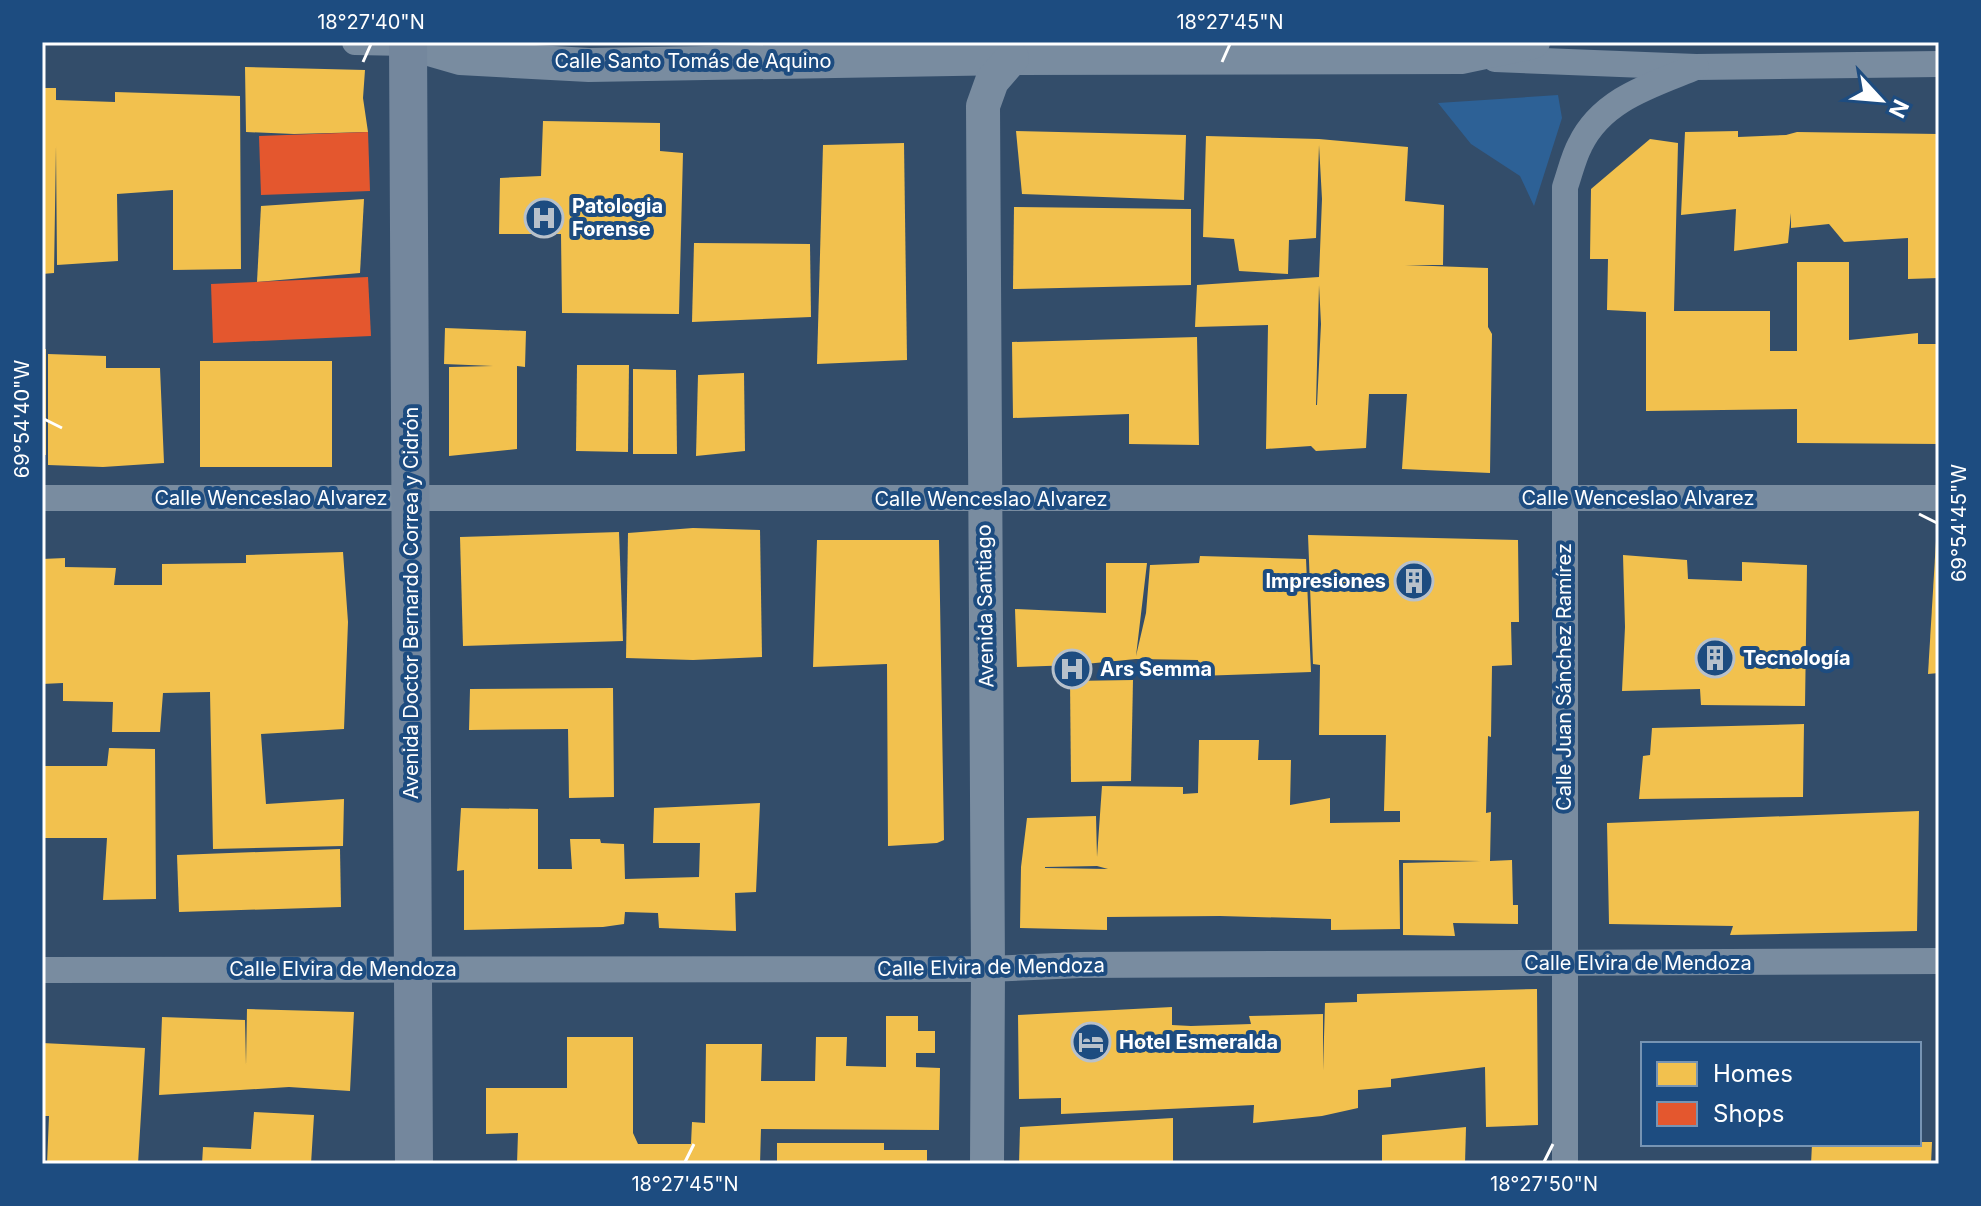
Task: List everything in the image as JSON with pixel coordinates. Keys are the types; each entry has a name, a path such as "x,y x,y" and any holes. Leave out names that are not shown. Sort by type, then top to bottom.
{"main road":[{"name":"Avenida Doctor Bernardo Correa y Cidrón","path":"408,43 414,1164"}],"street":[{"path":"355,42 408,43"},
{"name":"Calle Santo Tomás de Aquino","path":"1461,57 1533,42"},
{"name":"Calle Santo Tomás de Aquino","path":"408,43 460,58 589,65 1012,58 1461,57 1696,67 1939,64"},
{"name":"Avenida Santiago","path":"987,1164 983,106 992,81 1012,58"},
{"name":"Calle Juan Sánchez Ramírez","path":"1565,1164 1565,187 1580,144 1602,113 1634,92 1696,67"},
{"name":"Calle Wenceslao Alvarez","path":"42,498 1939,498"},
{"name":"Calle Elvira de Mendoza","path":"42,970 988,969 1080,965 1939,961"}],"shaded area":[{"path":"1558,95 1562,118 1534,206 1520,176 1471,144 1438,103"}],"building: Homes":[{"path":"245,67 365,70 363,98 368,132 246,132"},
{"path":"42,88 56,88 56,100 115,102 115,92 240,96 241,269 173,270 173,190 117,194 118,261 57,265 56,146 54,273 42,274"},
{"name":"Patologia Forense","path":"543,121 660,123 660,151 683,153 679,314 562,313 561,234 499,234 500,178 541,176"},
{"path":"1016,131 1186,135 1184,200 1022,194"},
{"path":"1738,131 1738,137 1797,132 1939,134 1939,278 1908,279 1908,238 1844,242 1829,224 1791,228 1791,213 1788,243 1734,251 1736,209 1681,215 1685,132"},
{"path":"1206,136 1319,139 1408,147 1405,201 1444,205 1443,265 1405,265 1488,268 1488,327 1492,334 1490,473 1402,469 1407,394 1369,394 1366,448 1316,451 1311,446 1266,449 1268,325 1195,327 1197,285 1319,277 1322,199 1319,145 1316,238 1289,240 1288,274 1239,271 1234,239 1203,237","holes":["1319,285 1321,324 1317,405 1316,405"]},
{"path":"1650,139 1678,143 1674,311 1770,311 1770,351 1797,351 1797,262 1849,262 1849,340 1918,333 1918,344 1939,344 1939,444 1797,443 1797,409 1646,411 1646,312 1607,310 1608,259 1590,259 1591,189"},
{"path":"904,143 907,360 817,364 823,145"},
{"path":"364,199 360,273 257,282 261,206"},
{"path":"1014,207 1191,209 1191,285 1013,289"},
{"path":"694,243 810,244 811,317 692,322"},
{"path":"445,328 526,331 525,367 517,366 517,449 449,456 449,367 493,366 444,364"},
{"path":"1197,337 1199,445 1129,444 1129,414 1013,418 1012,342"},
{"path":"42,349 46,349 46,455 42,455"},
{"path":"48,354 106,356 106,368 160,368 164,463 103,467 48,465"},
{"path":"200,361 332,361 332,467 200,467"},
{"path":"577,365 629,365 628,452 576,451"},
{"path":"633,369 676,370 677,454 633,454"},
{"path":"744,373 745,451 696,456 698,375"},
{"path":"1937,524 1939,673 1928,674"},
{"path":"693,528 760,530 762,657 693,660 626,658 628,533"},
{"path":"619,532 623,641 463,646 460,537"},
{"path":"1308,535 1518,540 1519,622 1511,622 1512,665 1492,666 1486,813 1491,812 1490,861 1512,860 1513,905 1518,905 1518,924 1453,923 1455,936 1403,935 1403,863 1481,861 1399,860 1400,929 1331,930 1331,919 1220,916 1107,917 1107,930 1020,928 1021,867 1027,818 1096,816 1097,857 1102,786 1183,787 1183,794 1198,793 1199,740 1259,740 1258,760 1291,760 1290,805 1330,798 1330,823 1400,822 1400,811 1384,811 1386,735 1319,735 1320,665 1313,664","holes":["1097,866 1108,869 1045,868 1045,867"]},
{"path":"817,540 939,540 944,840 937,843 888,846 887,664 813,667"},
{"path":"343,552 348,622 344,729 261,734 266,804 344,799 343,846 213,849 210,692 163,693 160,732 112,732 113,702 63,701 63,683 42,684 42,559 65,558 65,567 116,568 114,585 162,585 162,564 246,563 246,555"},
{"name":"Tecnología","path":"1623,555 1687,560 1688,579 1742,581 1742,562 1807,565 1805,706 1701,705 1700,689 1622,691 1625,627"},
{"path":"1200,556 1306,559 1311,672 1198,676 1198,660 1136,659 1017,667 1015,609 1106,613 1106,563 1147,563 1136,656 1146,613 1150,565 1199,563"},
{"name":"Ars Semma","path":"1133,680 1131,781 1071,782 1070,681"},
{"path":"613,688 614,797 569,798 568,729 469,730 470,689"},
{"path":"1804,724 1803,797 1639,799 1643,756 1650,755 1652,728"},
{"path":"109,748 155,749 156,899 103,900 107,838 42,838 42,766 107,766"},
{"path":"760,803 756,892 735,893 736,931 659,928 658,913 625,912 624,924 603,927 464,930 464,870 457,871 461,808 538,809 538,869 572,869 570,839 600,839 601,843 624,844 625,879 699,877 700,843 653,843 654,808"},
{"path":"1919,811 1917,931 1730,935 1733,926 1609,924 1607,823"},
{"path":"340,849 341,907 179,912 177,855"},
{"path":"1537,989 1538,1125 1486,1127 1485,1067 1391,1079 1391,1087 1358,1090 1358,1108 1322,1116 1253,1123 1254,1105 1061,1114 1061,1098 1019,1099 1018,1015 1172,1007 1172,1025 1191,1026 1251,1024 1249,1016 1323,1014 1323,1071 1325,1003 1357,1002 1357,994"},
{"path":"247,1009 354,1012 350,1091 289,1087 159,1095 162,1017 245,1020 246,1065"},
{"path":"886,1016 918,1016 918,1031 935,1031 935,1053 916,1053 916,1067 940,1068 939,1130 761,1129 760,1164 517,1164 518,1133 486,1134 486,1088 567,1088 567,1037 633,1037 633,1133 638,1144 691,1144 692,1122 705,1123 706,1044 762,1044 761,1081 815,1081 816,1037 847,1037 846,1066 886,1067"},
{"path":"42,1043 145,1048 138,1164 47,1164 49,1116 42,1116"},
{"path":"254,1112 314,1115 311,1164 202,1164 203,1147 251,1149"},
{"path":"1173,1118 1173,1164 1019,1164 1020,1127"},
{"path":"1466,1127 1465,1164 1382,1164 1382,1135"},
{"path":"1921,1142 1932,1142 1931,1164 1811,1164 1812,1146 1921,1146"},
{"path":"777,1143 884,1143 884,1150 927,1150 927,1164 777,1164"}],"building: Shops":[{"path":"368,132 370,191 261,195 259,136"},
{"path":"368,277 371,336 213,343 211,284"}],"place":[{"name":"Patologia Forense","path":"544,218"},
{"name":"Impresiones","path":"1414,581"},
{"name":"Tecnología","path":"1715,658"},
{"name":"Ars Semma","path":"1072,669"},
{"name":"Hotel Esmeralda","path":"1091,1042"}]}
